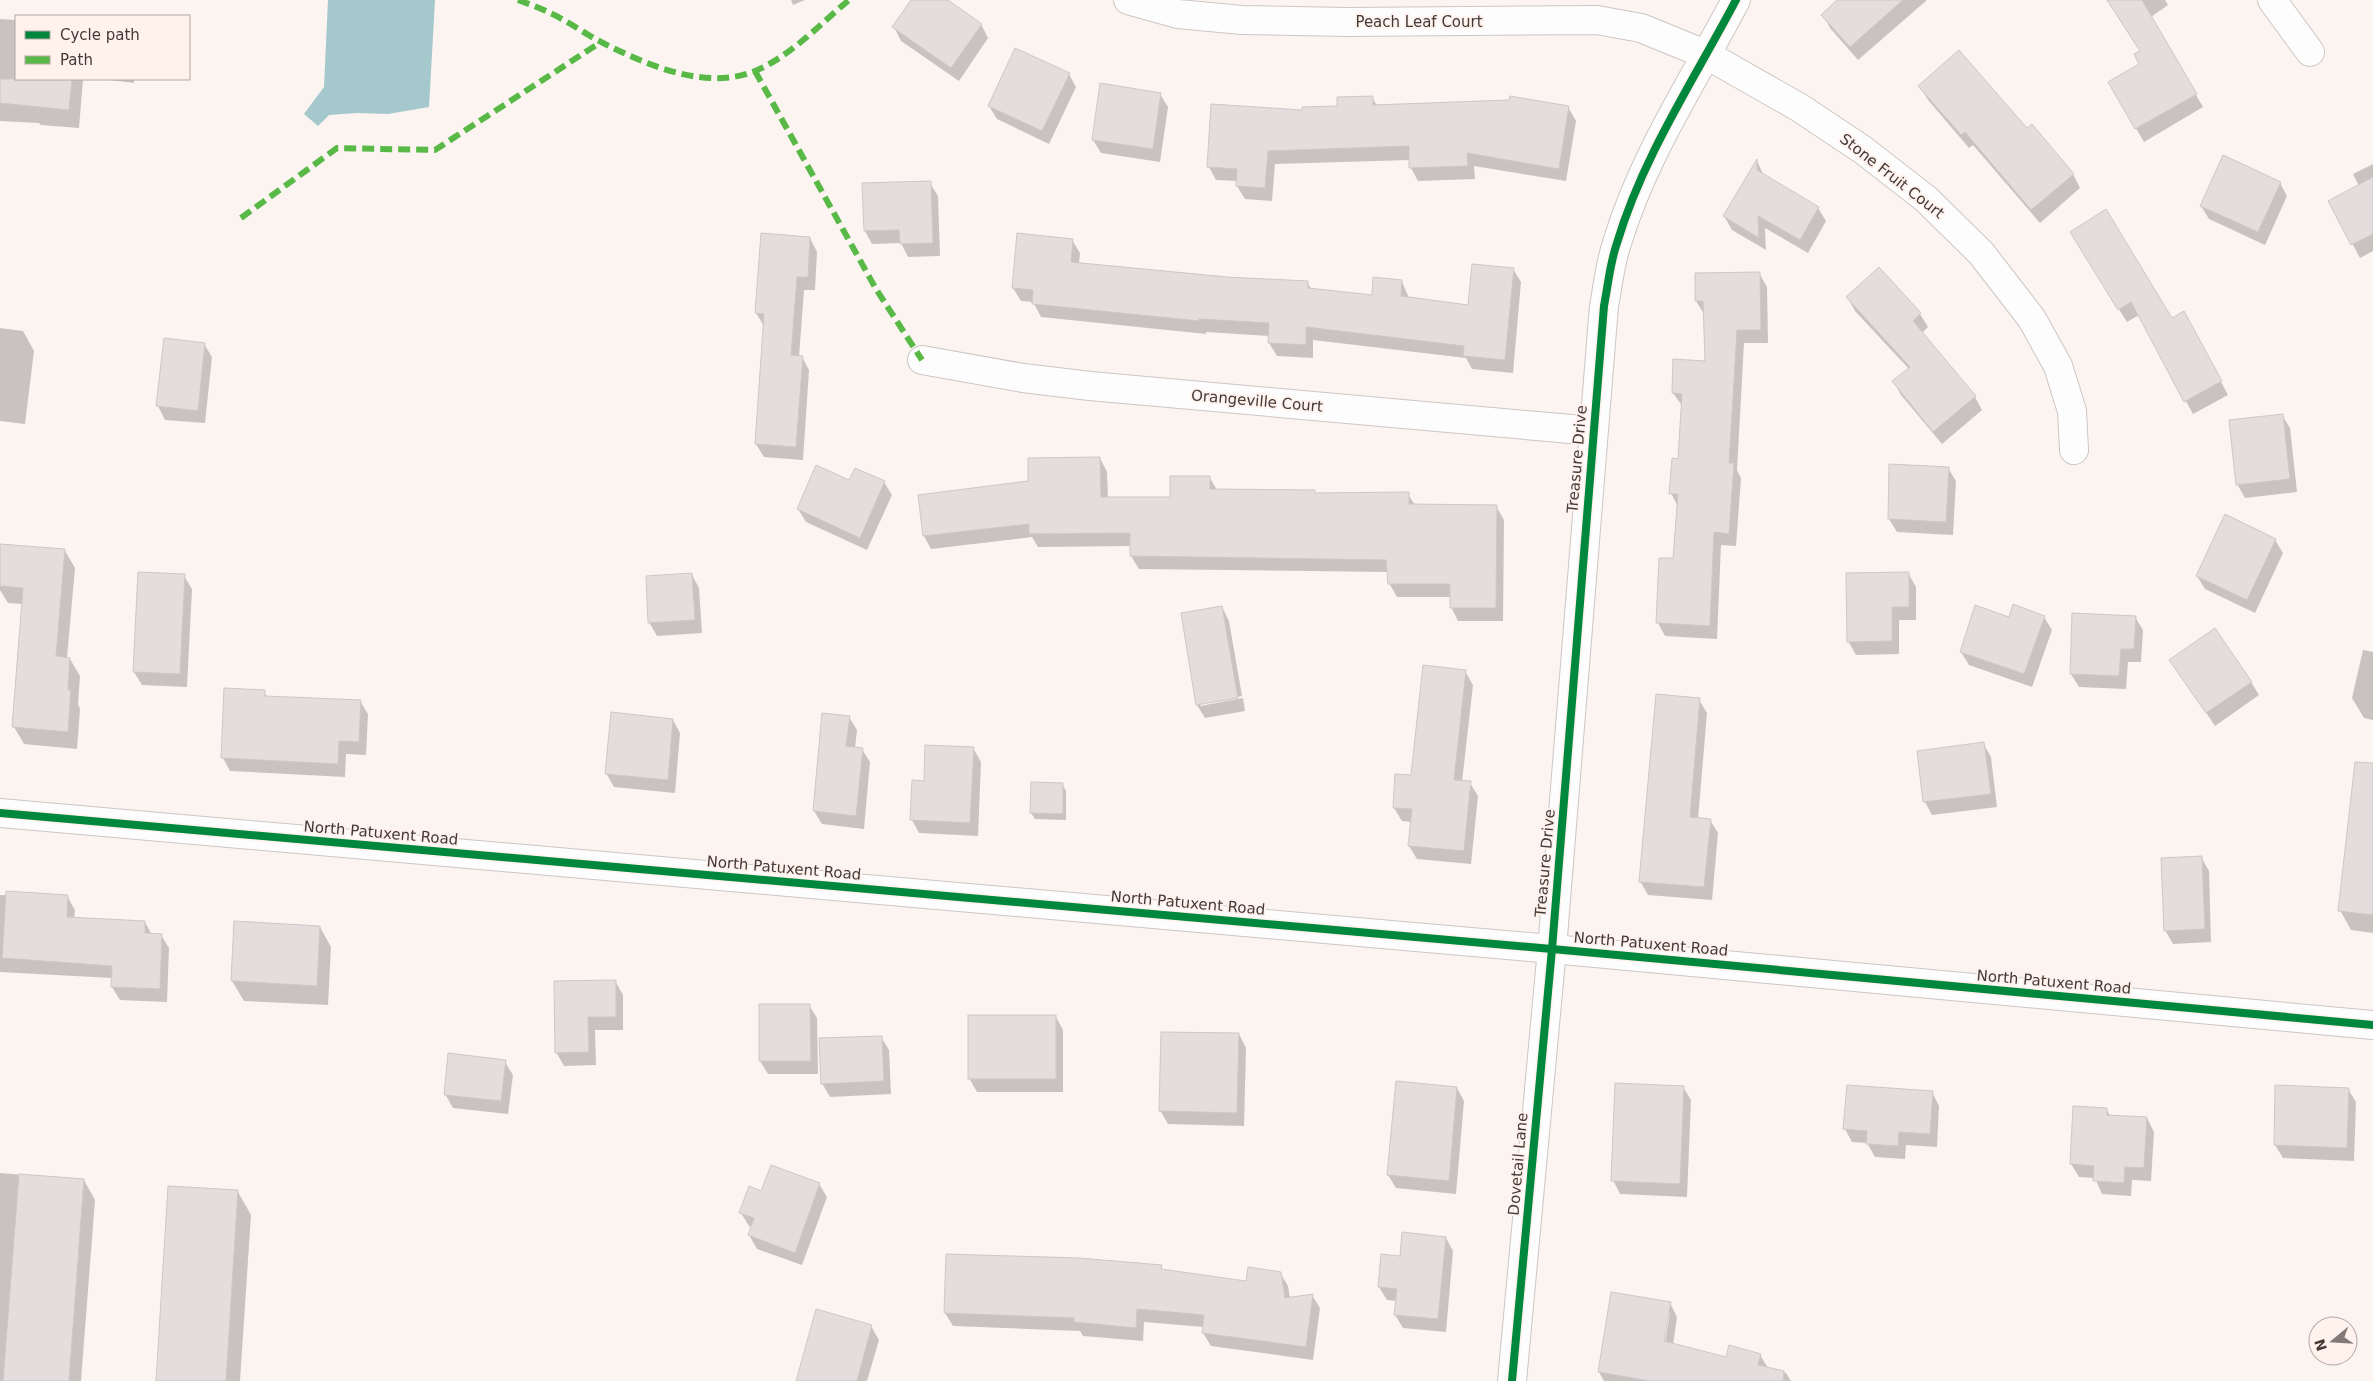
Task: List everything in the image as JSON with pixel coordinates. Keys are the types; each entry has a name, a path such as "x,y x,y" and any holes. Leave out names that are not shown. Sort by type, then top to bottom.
{"street":[{"name":"Peach Leaf Court","path":"1128,0 1178,14 1242,20 1348,11 1597,20 1641,28 1707,55"},
{"name":"Treasure Drive","path":"1552,949 1604,306 1616,244 1642,175 1667,123 1707,55 1736,0"},
{"path":"2272,0 2310,52"},
{"name":"Stone Fruit Court","path":"1707,55 1800,108 1863,150 1926,199 1981,253 2032,319 2058,366 2072,411 2074,450"},
{"name":"Orangeville Court","path":"922,360 1023,378 1090,386 1593,431"},
{"name":"North Patuxent Road","path":"0,813 1552,949 2373,1025"},
{"name":"Dovetail Lane","path":"1512,1381 1552,949"}],"water":[{"path":"328,0 435,0 429,107 388,114 357,113 329,115 318,126 304,114 324,87"}],"building":[{"path":"911,0 948,0 982,24 951,68 892,27"},
{"path":"1837,0 1903,0 1850,47 1821,15"},
{"path":"2107,0 2142,0 2197,94 2135,129 2108,82 2139,64 2134,54 2140,51"},
{"path":"1015,48 1070,73 1042,131 988,106"},
{"path":"1959,50 2027,128 2032,124 2074,174 2031,210 1965,132 1961,135 1918,86"},
{"path":"0,79 72,80 69,110 0,103"},
{"path":"1100,83 1161,93 1153,149 1092,140"},
{"path":"1373,96 1373,105 1509,100 1510,96 1569,106 1559,169 1467,153 1468,166 1409,168 1409,146 1268,151 1265,188 1236,186 1237,169 1207,167 1211,104 1302,110 1302,107 1337,106 1337,97"},
{"path":"2223,155 2281,182 2258,232 2200,206"},
{"path":"1757,159 1757,170 1819,207 1800,240 1758,216 1759,238 1723,216"},
{"path":"2373,177 2373,234 2351,245 2328,201"},
{"path":"931,181 933,243 900,244 899,230 864,231 862,183"},
{"path":"2106,209 2172,318 2184,311 2222,381 2184,402 2131,302 2118,310 2070,232"},
{"path":"761,233 810,237 808,277 797,277 791,355 803,356 796,447 755,444 764,314 755,313"},
{"path":"1017,233 1073,239 1071,262 1227,277 1308,281 1308,288 1372,295 1373,277 1402,280 1401,296 1468,305 1472,264 1514,268 1505,360 1463,356 1464,346 1306,327 1306,345 1268,343 1269,323 1199,319 1199,321 1032,304 1033,290 1012,288"},
{"path":"1879,267 1921,313 1913,321 1976,396 1933,432 1892,381 1910,367 1846,297"},
{"path":"1760,272 1761,330 1737,330 1729,463 1734,463 1729,534 1714,532 1710,626 1656,623 1659,558 1673,558 1678,494 1669,494 1672,458 1678,459 1682,394 1672,393 1673,359 1705,361 1703,301 1695,301 1695,273"},
{"path":"164,338 205,343 198,411 156,406"},
{"path":"2283,414 2290,479 2236,485 2229,420"},
{"path":"1100,457 1101,497 1170,497 1170,476 1210,476 1210,489 1315,490 1315,493 1409,492 1409,504 1497,505 1496,608 1450,608 1450,584 1388,584 1386,560 1130,556 1130,533 1029,534 1029,524 923,536 918,495 1028,481 1028,458"},
{"path":"1889,464 1949,467 1946,522 1888,519"},
{"path":"816,465 849,480 855,468 885,481 860,538 797,509"},
{"path":"2225,514 2276,539 2247,600 2196,576"},
{"path":"0,544 65,549 56,656 70,658 68,690 71,690 68,732 12,727 23,588 0,586"},
{"path":"138,572 185,574 180,674 133,672"},
{"path":"1909,572 1909,607 1892,607 1892,641 1847,642 1846,573"},
{"path":"692,573 695,620 648,623 646,576"},
{"path":"2013,604 2045,616 2024,674 1960,652 1975,605 2009,617"},
{"path":"1222,606 1238,698 1196,705 1181,613"},
{"path":"2072,613 2136,616 2134,649 2121,649 2119,676 2070,674"},
{"path":"2215,628 2252,682 2206,713 2169,660"},
{"path":"1423,665 1466,670 1454,780 1471,781 1464,851 1408,846 1412,809 1393,808 1395,774 1411,775"},
{"path":"224,688 265,690 265,696 361,700 359,742 339,741 338,764 221,758"},
{"path":"1656,694 1700,698 1690,817 1711,819 1704,887 1639,882"},
{"path":"611,712 673,719 668,780 605,774"},
{"path":"822,713 850,716 846,746 863,748 856,816 813,811"},
{"path":"1984,742 1991,794 1923,802 1917,751"},
{"path":"925,745 974,747 970,823 910,820 912,780 924,781"},
{"path":"2355,762 2373,763 2373,915 2338,911"},
{"path":"1031,782 1063,783 1063,814 1030,813"},
{"path":"2202,856 2205,929 2164,931 2161,858"},
{"path":"6,891 68,895 67,917 145,921 145,933 162,934 160,989 111,987 112,966 2,958"},
{"path":"234,921 320,926 317,986 231,981"},
{"path":"616,980 616,1017 588,1017 589,1052 555,1053 554,981"},
{"path":"759,1004 810,1004 811,1061 759,1061"},
{"path":"968,1015 1056,1015 1056,1079 968,1079"},
{"path":"1161,1032 1239,1033 1237,1113 1159,1111"},
{"path":"882,1036 884,1081 821,1084 819,1038"},
{"path":"448,1053 506,1060 501,1101 444,1095"},
{"path":"1396,1081 1457,1087 1449,1181 1387,1175"},
{"path":"1615,1083 1684,1086 1680,1184 1611,1181"},
{"path":"1847,1085 1933,1091 1930,1134 1899,1132 1898,1146 1866,1144 1867,1131 1843,1129"},
{"path":"2275,1085 2349,1088 2347,1148 2274,1145"},
{"path":"2073,1106 2107,1108 2107,1115 2147,1117 2144,1168 2125,1167 2124,1183 2093,1181 2094,1166 2070,1164"},
{"path":"771,1165 820,1183 795,1253 748,1235 754,1218 739,1213 749,1186 761,1191"},
{"path":"19,1174 84,1179 69,1381 3,1381"},
{"path":"168,1186 238,1190 226,1381 156,1381"},
{"path":"1402,1232 1446,1237 1438,1319 1394,1315 1397,1289 1378,1287 1381,1254 1400,1256"},
{"path":"946,1254 1079,1258 1162,1265 1161,1269 1246,1281 1248,1267 1281,1272 1285,1298 1313,1294 1306,1347 1202,1333 1204,1315 1137,1309 1136,1328 1074,1322 1074,1318 944,1313"},
{"path":"1611,1292 1671,1302 1664,1341 1726,1357 1729,1345 1761,1354 1758,1365 1784,1371 1783,1381 1650,1381 1598,1372"},
{"path":"816,1309 872,1325 857,1381 796,1381"}],"marked path":[{"path":"518,0 557,16 596,39 658,67 697,77 717,78 736,76 768,65 805,39 849,0"},
{"path":"241,218 337,148 435,150 601,42"},
{"path":"755,71 876,289 922,360"}],"cycle path":[{"path":"1512,1381 1552,949 1604,306 1615,251 1628,211 1641,180 1670,119 1736,0"},
{"path":"0,813 1552,949 2373,1025"}]}
